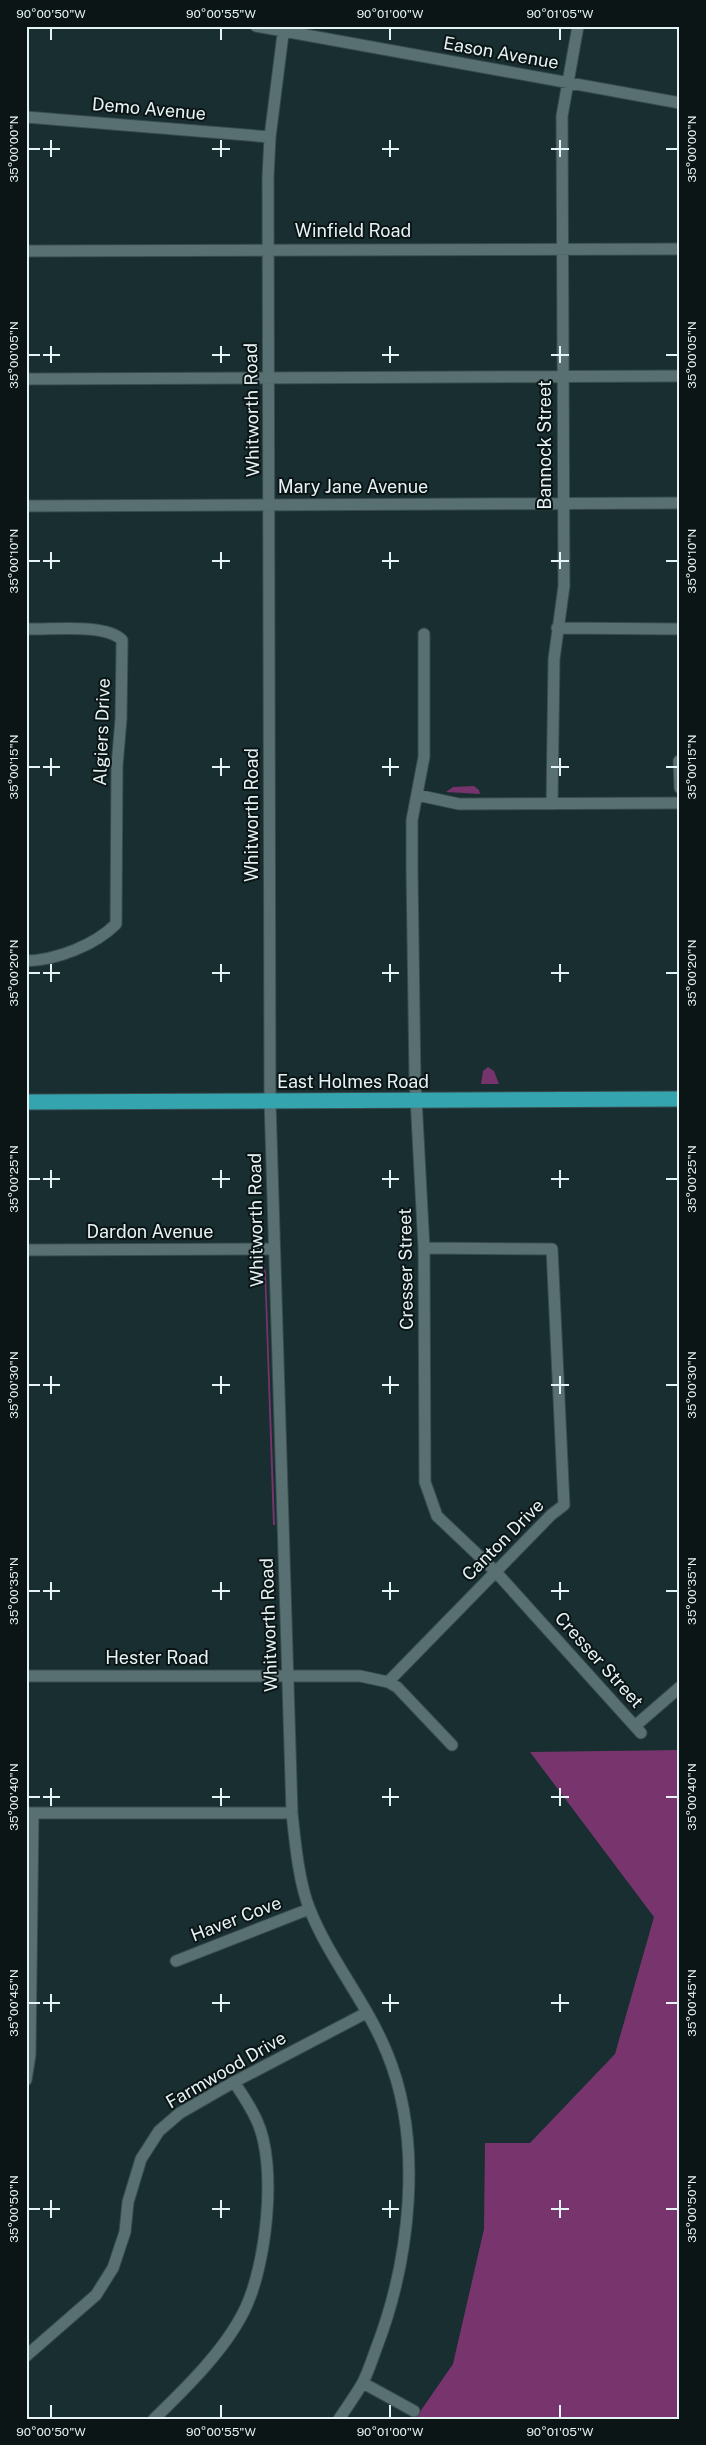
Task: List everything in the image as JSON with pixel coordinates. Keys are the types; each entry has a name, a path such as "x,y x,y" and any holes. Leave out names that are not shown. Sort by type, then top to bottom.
{"main road":[{"name":"East Holmes Road","path":"26,1102 680,1099"}],"street":[{"name":"Eason Avenue","path":"256,26 283,29 680,103"},
{"name":"Bannock Street","path":"552,804 554,659 564,586 562,503 562,116 578,26"},
{"name":"Whitworth Road","path":"283,29 270,137 270,1101 292,1814 297,1854 309,1909 387,2052 397,2081 405,2124 409,2192 403,2256 390,2314 363,2382 339,2419"},
{"name":"Demo Avenue","path":"26,117 270,137"},
{"name":"Winfield Road","path":"26,251 680,248"},
{"path":"26,379 680,376"},
{"name":"Mary Jane Avenue","path":"26,506 680,503"},
{"path":"557,628 680,629"},
{"name":"Algiers Drive","path":"26,629 96,630 116,634 122,640 121,719 117,766 116,924 103,937 46,959 26,961"},
{"name":"Cresser Street","path":"424,634 424,757 412,834 416,1101 424,1248 426,1482 437,1516 495,1571 638,1729 680,1687"},
{"path":"679,761 680,788"},
{"path":"417,795 459,804 680,804"},
{"name":"Canton Drive","path":"388,1682 495,1571 564,1505 552,1249 424,1248"},
{"name":"Dardon Avenue","path":"26,1250 274,1249"},
{"name":"Hester Road","path":"26,1676 360,1676 388,1682"},
{"path":"388,1682 407,1697 452,1745"},
{"path":"26,2080 30,2055 30,1813 292,1814"},
{"name":"Haver Cove","path":"176,1961 309,1909"},
{"name":"Farmwood Drive","path":"26,2356 96,2294 113,2268 125,2232 128,2202 141,2159 159,2131 180,2113 234,2082 366,2013"},
{"path":"154,2419 222,2347 244,2311 260,2269 268,2192 266,2150 258,2122 234,2082"},
{"path":"363,2382 414,2411"}],"shaded area":[{"path":"474,786 479,790 480,794 446,792 453,787"},
{"path":"488,1067 494,1071 499,1084 481,1084 483,1071"},
{"path":"264,1263 266,1272 275,1525 273,1525"},
{"path":"680,1750 680,2419 415,2419 453,2364 484,2229 485,2143 530,2143 615,2054 654,1917 530,1752"}]}
